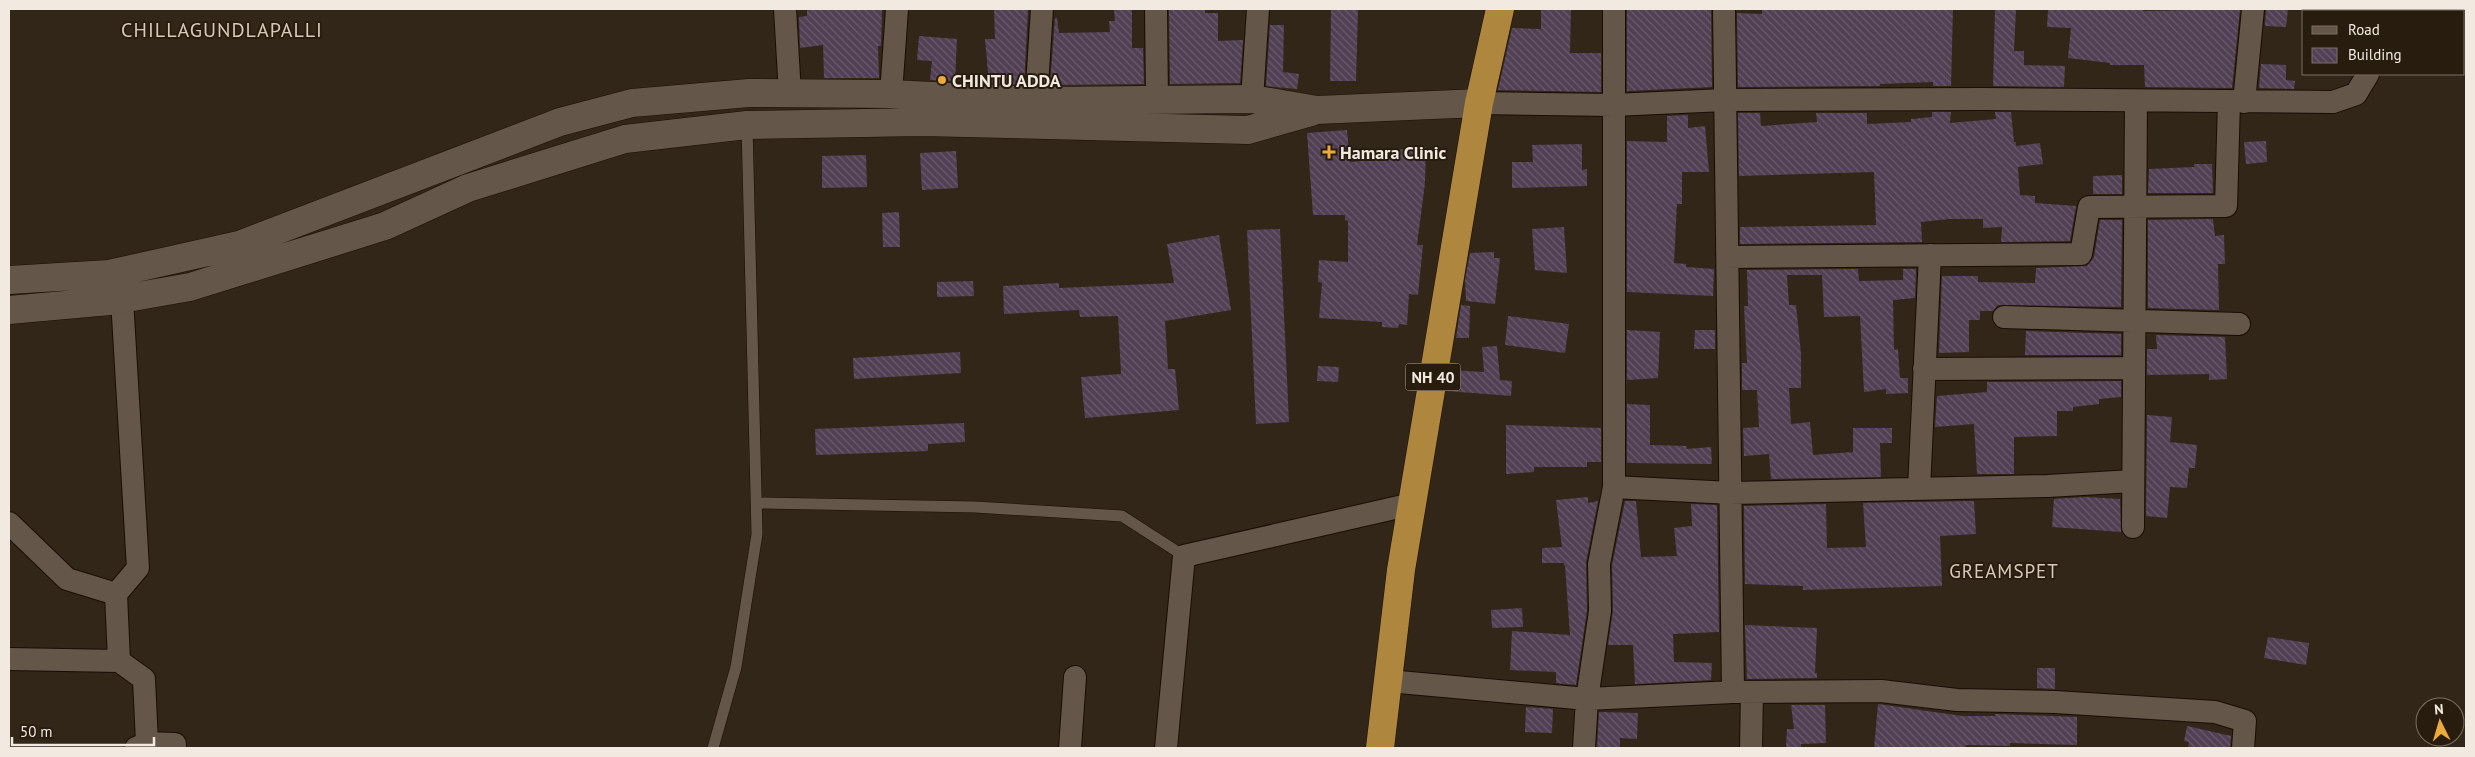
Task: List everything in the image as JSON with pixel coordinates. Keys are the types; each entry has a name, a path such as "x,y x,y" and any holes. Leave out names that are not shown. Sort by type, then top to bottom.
{"highway":[{"name":"NH 40","path":"1380,748 1401,570 1479,103 1500,9"}],"street":[{"path":"785,9 790,94"},
{"path":"891,94 897,9"},
{"path":"1036,101 1042,9"},
{"path":"1156,9 1157,101"},
{"path":"1252,98 1258,9"},
{"path":"1584,748 1586,699 1600,611 1599,564 1614,487 1614,9"},
{"path":"1724,9 1731,493 1743,692 1751,748"},
{"path":"1728,257 2081,254 2089,207 2226,206 2237,102 2252,9"},
{"path":"9,280 109,274 239,244 560,122 632,103 749,93 891,94 1036,101 1157,101 1252,98 1317,110 1479,103 1613,105 1726,100 2333,102 2356,94 2367,75"},
{"path":"819,94 822,124"},
{"path":"2132,527 2136,101"},
{"path":"620,106 625,139"},
{"path":"9,310 122,299 190,286 385,226 468,188 625,139 747,125 923,122 1248,130 1317,110"},
{"path":"410,179 425,208"},
{"path":"1919,489 1930,255"},
{"path":"119,661 116,594 138,568 122,299"},
{"path":"2004,318 2239,324"},
{"path":"1924,370 2132,368"},
{"path":"1614,487 1731,493 2048,486 2132,481"},
{"path":"1166,748 1184,556 1412,504"},
{"path":"9,523 67,578 116,594"},
{"path":"9,659 119,661 144,679 142,746 175,744 175,748"},
{"path":"1070,748 1075,677"},
{"path":"1388,681 1586,699 1743,692 1881,691 1957,700 2055,702 2215,712 2244,721 2243,748"}],"lane":[{"path":"713,748 736,666 757,534 747,125"},
{"path":"757,503 974,507 1122,516 1184,556"}],"building":[{"path":"807,9 882,9 881,46 878,46 879,78 824,78 823,45 800,48 799,17 807,16"},
{"path":"994,9 1028,9 1024,85 989,83 985,39 995,39"},
{"path":"1114,9 1132,9 1132,48 1143,48 1144,84 1050,85 1055,18 1057,18 1059,33 1110,32 1109,21 1115,21"},
{"path":"1169,9 1205,9 1205,13 1218,13 1218,41 1243,40 1240,83 1170,84"},
{"path":"1331,9 1358,9 1356,81 1330,81"},
{"path":"1541,9 1571,9 1570,53 1601,53 1601,92 1498,90 1512,28 1541,29"},
{"path":"1627,9 1711,9 1712,87 1627,91"},
{"path":"1762,9 1953,9 1951,86 1933,86 1933,82 1880,84 1880,86 1738,87 1737,13 1762,14"},
{"path":"1995,9 2016,9 2014,51 2024,51 2024,65 2065,66 2064,87 1993,86"},
{"path":"2048,9 2144,9 2143,11 2240,9 2232,88 2145,87 2144,65 2110,65 2110,63 2068,58 2071,28 2047,27"},
{"path":"2266,9 2288,9 2286,27 2265,26"},
{"path":"1270,25 1284,25 1283,72 1299,74 1297,89 1266,86"},
{"path":"919,36 957,39 955,81 930,80 932,61 917,60"},
{"path":"2261,64 2286,65 2286,80 2295,81 2294,89 2259,88"},
{"path":"1932,112 1951,112 1950,123 1996,119 1995,112 2011,112 2016,146 2040,143 2043,164 2018,167 2020,195 2035,196 2035,203 2076,206 2070,241 2001,242 2002,227 1983,228 1983,219 1949,219 1921,222 1922,242 1740,244 1740,227 1876,225 1874,172 1739,176 1738,113 1760,113 1761,126 1817,122 1816,113 1867,113 1867,124 1911,122 1911,119 1932,117"},
{"path":"1688,115 1688,128 1705,126 1709,172 1682,172 1682,204 1677,204 1674,263 1686,264 1686,267 1714,269 1713,296 1627,292 1627,141 1667,142 1667,116"},
{"path":"1347,130 1350,162 1384,159 1384,151 1426,147 1425,183 1417,245 1423,245 1418,295 1409,294 1407,325 1399,324 1398,328 1382,327 1382,322 1319,318 1322,283 1318,282 1319,260 1348,262 1348,221 1345,220 1345,215 1313,215 1307,133"},
{"path":"2266,141 2267,162 2246,164 2244,142"},
{"path":"1582,144 1582,170 1587,169 1587,186 1512,188 1512,162 1533,162 1532,145"},
{"path":"956,151 958,188 922,190 920,153"},
{"path":"866,155 867,187 822,188 822,156"},
{"path":"2194,164 2212,164 2213,193 2148,193 2149,169 2194,167"},
{"path":"2122,175 2122,194 2093,194 2093,176"},
{"path":"899,212 900,247 883,247 882,213"},
{"path":"2213,219 2215,236 2224,235 2225,264 2218,264 2219,310 2148,308 2148,220"},
{"path":"2100,220 2122,220 2121,307 1998,305 1993,311 1980,311 1980,320 1969,320 1969,352 1939,353 1942,276 1978,276 1978,282 2035,283 2036,268 2087,266 2094,257"},
{"path":"1564,227 1567,273 1535,270 1532,229"},
{"path":"1280,229 1289,422 1256,424 1247,230"},
{"path":"1219,235 1231,310 1165,321 1168,369 1175,369 1179,410 1085,418 1081,377 1121,374 1118,316 1080,317 1079,310 1004,314 1003,286 1059,283 1059,288 1174,283 1167,244"},
{"path":"1494,252 1494,258 1500,258 1495,304 1466,301 1465,280 1470,253"},
{"path":"1858,269 1859,281 1903,280 1903,269 1916,269 1915,298 1893,300 1894,350 1898,349 1900,378 1908,378 1908,393 1886,394 1886,389 1864,392 1860,316 1824,317 1822,275 1787,275 1789,305 1796,305 1801,354 1801,388 1789,388 1791,424 1810,422 1813,455 1853,452 1853,428 1892,428 1892,443 1880,443 1881,477 1771,479 1769,454 1744,456 1743,428 1759,427 1757,390 1742,390 1742,363 1747,363 1744,306 1748,306 1747,270"},
{"path":"973,281 974,296 937,297 937,282"},
{"path":"1461,305 1470,306 1469,338 1456,338"},
{"path":"1508,316 1569,324 1565,353 1505,345"},
{"path":"1627,330 1660,332 1658,378 1627,380"},
{"path":"1695,330 1715,330 1715,349 1694,349"},
{"path":"2026,331 2121,334 2121,355 2025,355"},
{"path":"2156,335 2225,337 2227,379 2209,380 2209,374 2147,375 2147,349 2157,349"},
{"path":"1497,346 1500,380 1512,381 1511,396 1447,391 1450,370 1484,372 1482,347"},
{"path":"960,352 961,373 854,379 853,358"},
{"path":"1318,366 1339,367 1338,382 1317,381"},
{"path":"2121,381 2121,397 2099,399 2099,404 2073,407 2073,411 2057,411 2057,436 2014,437 2014,474 1977,474 1974,424 1935,427 1937,396 1987,392 1987,382"},
{"path":"1627,404 1650,405 1650,445 1687,446 1686,449 1711,447 1712,464 1627,463"},
{"path":"2147,415 2172,417 2170,442 2197,445 2195,468 2189,468 2187,488 2170,487 2167,518 2146,516"},
{"path":"964,423 965,442 928,444 928,451 816,455 815,429"},
{"path":"1506,425 1601,428 1601,462 1587,462 1587,467 1534,467 1534,472 1506,474"},
{"path":"1588,497 1588,503 1598,501 1586,562 1587,610 1576,685 1556,683 1556,672 1510,670 1512,631 1570,635 1565,566 1563,563 1542,563 1542,548 1562,547 1556,500"},
{"path":"2086,497 2120,499 2121,532 2052,527 2054,499"},
{"path":"1625,501 1636,501 1641,557 1677,556 1674,528 1692,526 1691,504 1717,505 1719,632 1673,634 1674,662 1712,663 1711,680 1635,684 1633,645 1608,645 1613,611 1612,565"},
{"path":"1974,501 1976,534 1940,536 1942,586 1803,590 1803,586 1745,584 1744,506 1826,504 1827,548 1866,547 1863,503"},
{"path":"1522,608 1523,627 1492,628 1491,610"},
{"path":"1745,625 1817,628 1815,673 1817,673 1817,678 1747,679"},
{"path":"2268,637 2309,643 2306,665 2264,658"},
{"path":"2037,668 2055,668 2055,689 2037,688"},
{"path":"1878,704 1962,716 1995,716 1995,714 2077,717 2077,745 2010,743 2010,746 1966,745 1965,748 1874,748"},
{"path":"1791,705 1825,705 1826,743 1801,744 1801,748 1786,748 1787,729 1794,729"},
{"path":"1526,707 1553,709 1552,733 1525,732"},
{"path":"1599,712 1638,713 1637,739 1620,738 1620,748 1597,748"},
{"path":"2187,726 2231,736 2230,748 2188,748 2189,742 2184,741"}],"place":[{"name":"CHINTU ADDA","path":"942,80"},
{"name":"Hamara Clinic","path":"1329,152"}],"district":[{"name":"CHILLAGUNDLAPALLI","path":"222,30"},
{"name":"GREAMSPET","path":"2004,571"}]}
